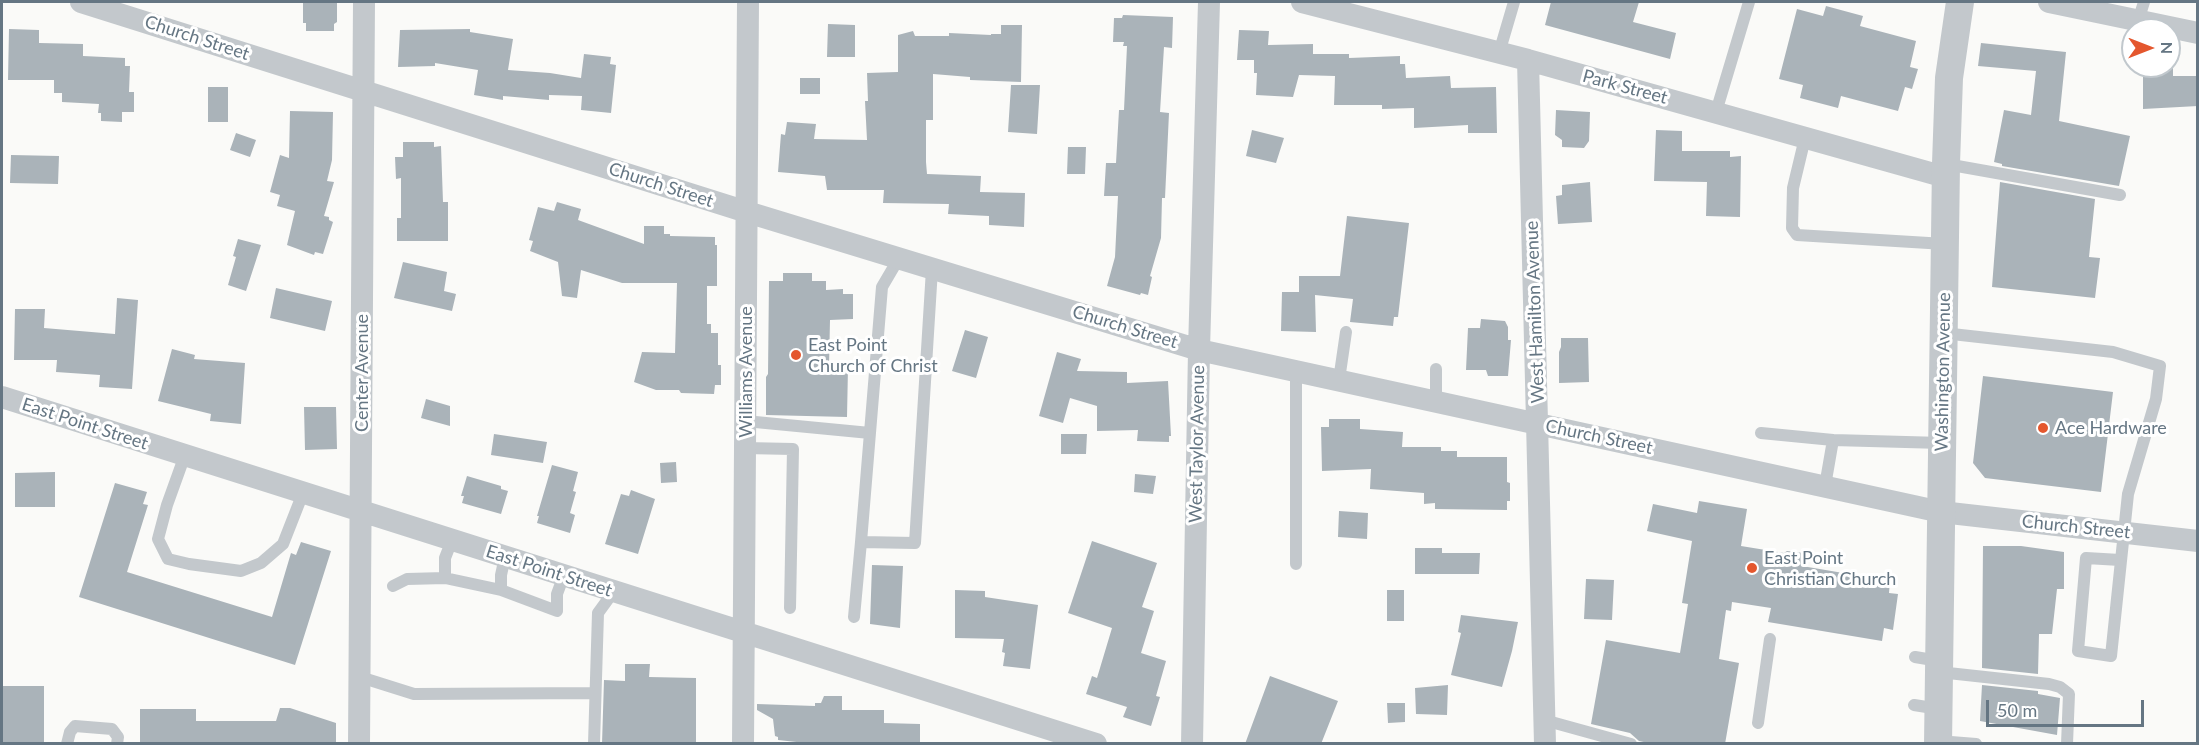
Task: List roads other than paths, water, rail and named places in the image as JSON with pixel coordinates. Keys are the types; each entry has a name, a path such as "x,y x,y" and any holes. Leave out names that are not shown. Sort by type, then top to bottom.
{"street":[{"name":"Church Street","path":"81,2 747,212 1199,350 1941,512 2198,541"},
{"name":"Center Avenue","path":"360,744 364,2"},
{"name":"Williams Avenue","path":"743,744 748,2"},
{"name":"West Taylor Avenue","path":"1192,744 1199,350 1209,2"},
{"name":"Park Street","path":"1302,2 1499,52 1805,138 1946,171"},
{"name":"Washington Avenue","path":"1938,742 1926,707 1941,512 1949,78 1960,2"},
{"path":"2049,2 2141,11 2198,33"},
{"name":"West Hamilton Avenue","path":"1528,60 1545,744"},
{"name":"East Point Street","path":"2,398 1096,744"}],"lane":[{"path":"1499,52 1514,2"},
{"path":"1716,112 1749,2"},
{"path":"1805,138 1792,188 1791,228 1797,235 1945,244"},
{"path":"1946,171 2120,195"},
{"path":"854,617 882,287 899,258"},
{"path":"861,542 915,543 932,269"},
{"path":"1339,380 1346,332"},
{"path":"1943,333 2113,352 2160,366 2156,399 2128,494 2111,656 2078,651 2086,558 2121,560"},
{"path":"1436,369 1436,402"},
{"path":"1296,371 1296,564"},
{"path":"745,421 870,433"},
{"path":"1761,433 1833,440 1942,442"},
{"path":"1825,486 1833,440"},
{"path":"745,448 793,449 790,608"},
{"path":"185,455 158,539 168,559 241,571 261,563 284,544 303,493"},
{"path":"445,578 445,558 452,540"},
{"path":"501,590 501,575 505,557"},
{"path":"393,586 407,579 445,578 501,590 557,610 557,594 564,575"},
{"path":"594,744 598,613 614,591"},
{"path":"1758,723 1770,639"},
{"path":"1931,663 2060,687 2069,694 2067,744"},
{"path":"360,677 414,694 595,693"},
{"path":"1544,720 1631,744"},
{"path":"67,744 70,732 75,726 111,729 118,737 117,744"},
{"path":"1938,742 1976,744"}],"place":[{"name":"East Point Church of Christ","path":"796,355"},
{"name":"Ace Hardware","path":"2043,428"},
{"name":"East Point Christian Church","path":"1752,568"}]}
